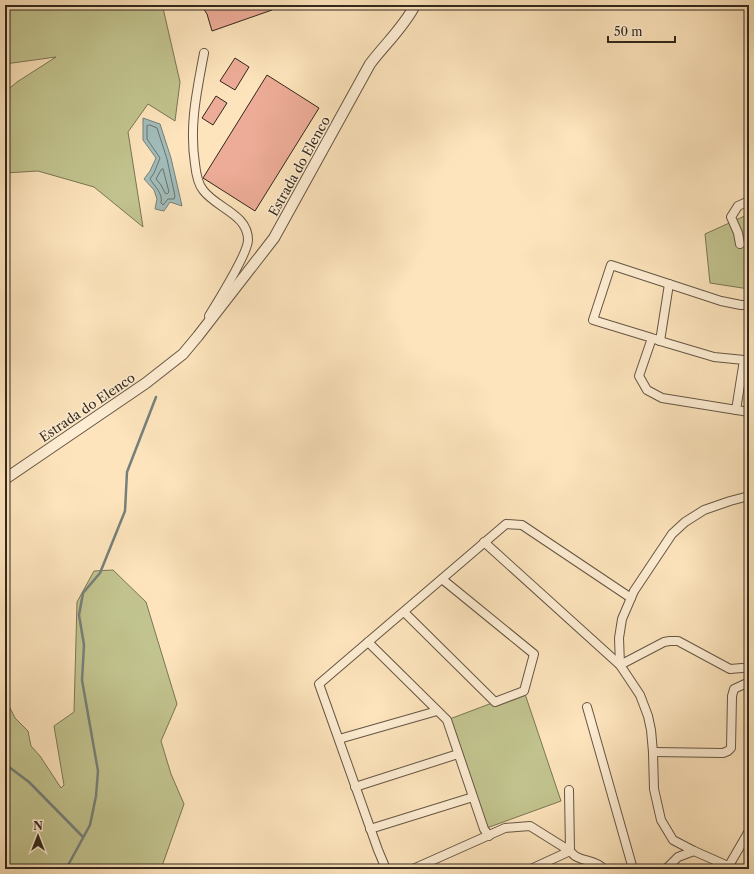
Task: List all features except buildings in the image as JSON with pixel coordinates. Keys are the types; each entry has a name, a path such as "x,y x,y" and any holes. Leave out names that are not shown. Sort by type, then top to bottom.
{"street":[{"name":"Estrada do Elenco","path":"5,479 146,383 183,354 274,238 370,64 382,48 401,28 415,5"},
{"name":"Estrada do Elenco","path":"198,336 243,256 248,241 244,226 240,220 236,215 218,205 202,190 196,174 192,146 192,124 204,53"},
{"path":"740,244 738,233 731,217 738,206 749,201"},
{"path":"736,410 746,361 714,357 660,342 652,338 593,320 611,265 721,301 749,305"},
{"path":"660,342 669,284"},
{"path":"652,338 639,376 647,390 662,398 749,412"},
{"path":"620,665 619,638 622,619 631,598 672,534 685,522 704,510 749,496"},
{"path":"386,869 370,829 319,684 506,524 522,525 631,598"},
{"path":"484,542 620,665 640,695 648,716 651,730 654,789 661,820 673,840 728,867 749,831"},
{"path":"404,612 495,702 524,692 534,654 442,579"},
{"path":"620,665 664,642 678,641 730,669 742,668"},
{"path":"368,642 447,720 484,829 489,836"},
{"path":"653,752 723,753 728,751 731,748 732,696 734,689 749,682"},
{"path":"587,707 633,869"},
{"path":"339,739 437,711"},
{"path":"355,787 458,754"},
{"path":"569,790 570,851"},
{"path":"370,829 473,797"},
{"path":"413,869 505,828 530,826 570,851 576,857 589,860 600,865 604,869"},
{"path":"531,869 570,851"},
{"path":"666,869 678,857 694,851"}],"green space":[{"path":"5,5 168,5 163,8 180,82 175,121 148,104 128,132 143,227 94,187 38,171 5,173 5,92 17,82 56,57 5,64"},
{"path":"749,214 749,289 710,283 705,234"},
{"path":"113,570 146,602 177,704 161,741 171,774 184,804 161,869 5,869 5,698 15,718 28,731 31,746 40,756 61,788 64,785 54,726 74,712 77,602 94,571"},
{"path":"524,691 561,801 484,829 447,720"}],"water":[{"path":"143,118 160,124 171,158 182,206 170,202 164,211 155,209 157,199 154,190 144,179 150,171 156,158 143,140"}],"waterway":[{"path":"66,869 90,825 96,796 98,771 82,680 84,645 79,615 83,593 100,573 125,511 127,472 156,397"},
{"path":"5,764 29,782 83,837"}]}
